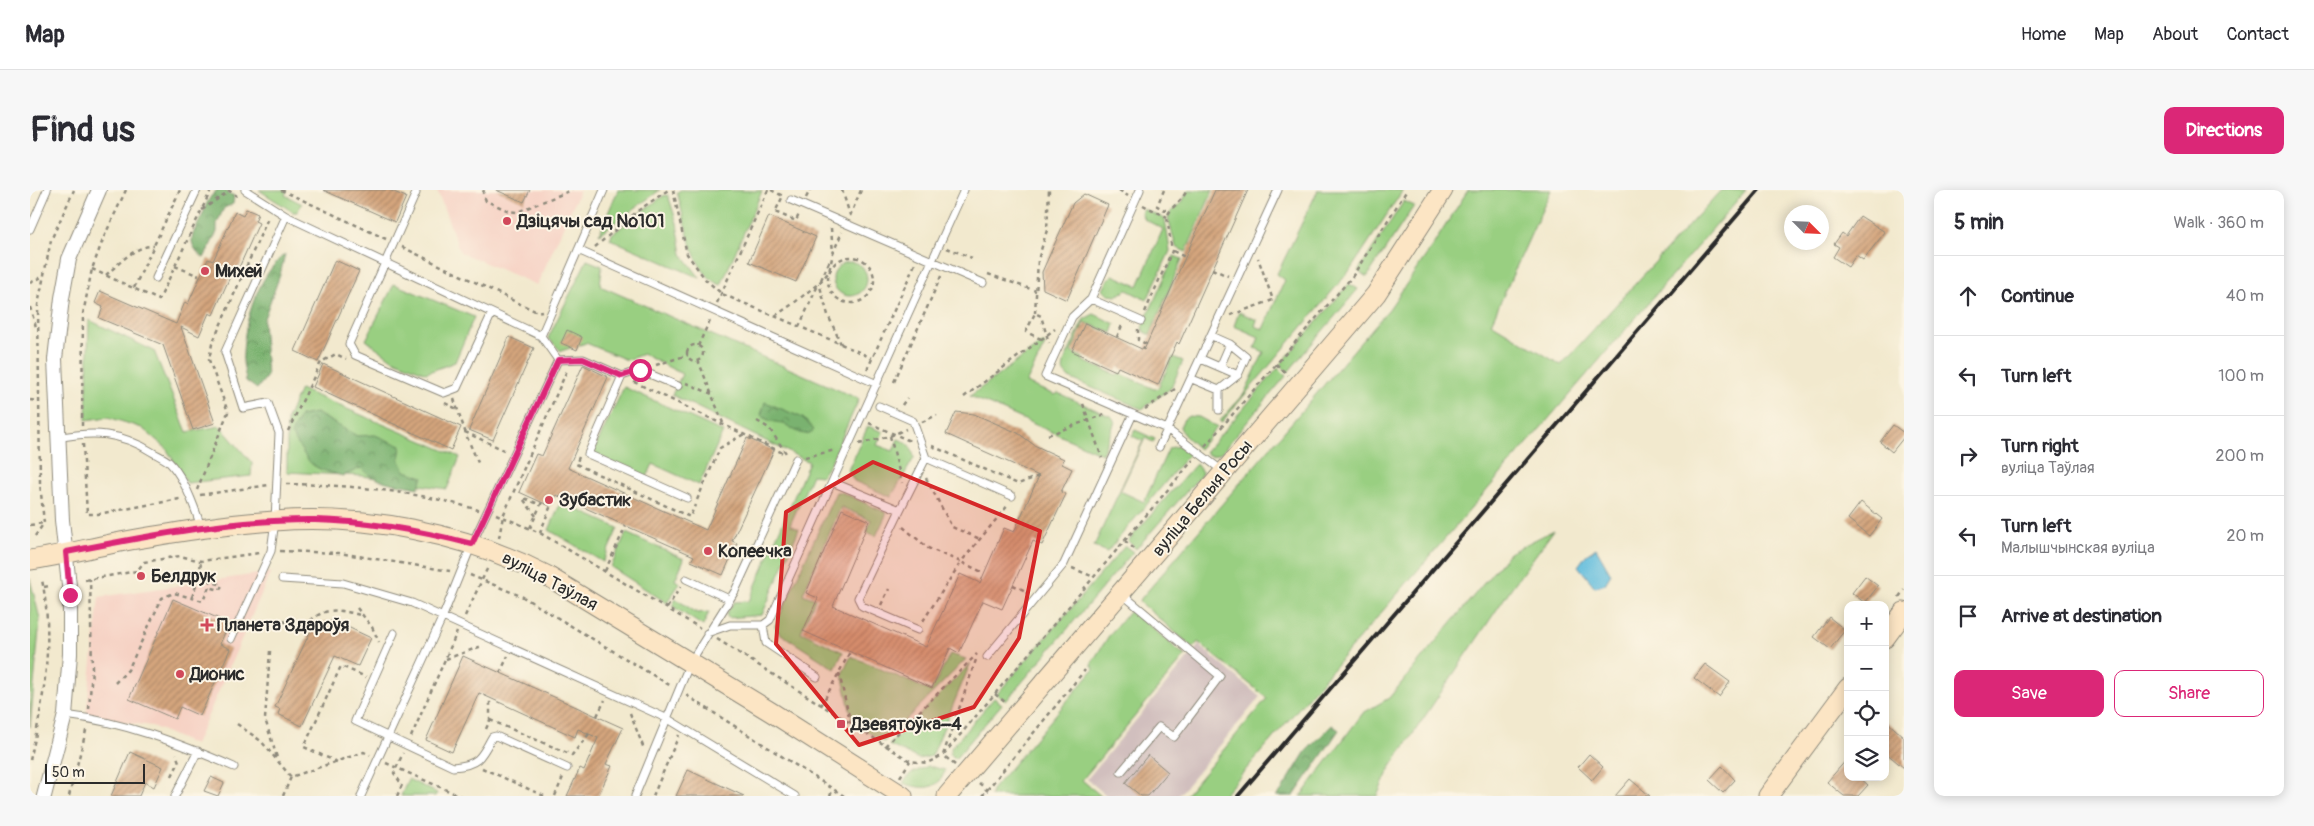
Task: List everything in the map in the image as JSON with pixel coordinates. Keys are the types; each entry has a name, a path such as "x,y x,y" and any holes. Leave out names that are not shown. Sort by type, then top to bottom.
{"street":[{"path":"44,796 65,715 70,645 70,595 57,438 55,359 62,298 69,259 99,190"},
{"name":"вуліца Белыя Росы","path":"947,796 1376,294 1443,190"},
{"name":"вуліца Таўлая","path":"30,560 202,529 275,521 315,520 382,526 431,534 472,544 514,558 546,575 859,766 903,796"},
{"path":"1889,633 1904,612"},
{"path":"1768,796 1846,691"}],"lane":[{"path":"30,228 47,190"},
{"path":"156,278 197,190"},
{"path":"245,190 286,216 542,336 558,360"},
{"path":"415,190 416,193 349,344 355,355 444,393 451,391 457,388 492,313"},
{"path":"542,336 604,190"},
{"path":"707,633 730,624 763,625 770,620 964,190"},
{"path":"1140,190 1092,299 1072,317 1045,376 1168,429 1224,472"},
{"path":"1159,447 1278,190"},
{"path":"790,200 982,283"},
{"path":"231,639 270,551 275,521 279,433 268,403 243,408 225,352 286,216"},
{"path":"578,250 877,384"},
{"path":"1092,299 1140,324"},
{"path":"1212,336 1230,344 1246,357 1238,375 1219,390"},
{"path":"1220,367 1230,344"},
{"path":"558,360 583,359 622,376 640,370 681,384"},
{"path":"1201,359 1238,375"},
{"path":"361,796 443,616 472,544 558,360"},
{"path":"622,376 588,454 687,498"},
{"path":"1192,379 1219,390"},
{"path":"1219,390 1219,410"},
{"path":"879,406 913,421 925,445 926,458 858,598 862,606 918,630"},
{"path":"987,657 1064,564 1133,414"},
{"path":"57,438 82,433 106,434 136,442 169,462 190,497 202,529"},
{"path":"926,458 1012,496"},
{"path":"634,796 690,663 729,599 796,459"},
{"path":"832,482 900,510"},
{"path":"282,579 343,583 395,597 443,616 668,719 795,796"},
{"path":"686,579 729,599"},
{"path":"1121,593 1220,676 1174,737 1159,728 1121,772"},
{"path":"763,625 766,643 817,677"},
{"path":"394,633 355,721 453,767 466,766 480,760 492,737 496,736 567,768"},
{"path":"65,715 89,718 144,732 234,767"},
{"path":"175,796 198,752"}],"path":[{"path":"87,514 82,433 83,314 92,269 126,190"},
{"path":"134,288 180,190"},
{"path":"281,190 537,312 542,310"},
{"path":"288,194 289,190"},
{"path":"484,190 483,193 486,201 509,211 517,212 572,190"},
{"path":"586,254 639,210 668,190"},
{"path":"673,190 687,254 706,280 722,294 872,358"},
{"path":"722,294 769,190 783,196"},
{"path":"799,327 862,190"},
{"path":"964,397 1041,339 1026,332 1035,312 1038,260 1047,230 1049,190"},
{"path":"1164,190 1157,206 1168,212 1182,200 1187,190"},
{"path":"707,633 910,761 927,762 943,755 1352,276 1407,190"},
{"path":"201,210 229,191"},
{"path":"774,316 819,283 829,272 838,260 845,257 860,258 872,268 874,284 872,291 860,301 845,302 832,294 829,287 829,272 832,254 832,232 827,215"},
{"path":"940,244 972,258"},
{"path":"1219,320 1273,300 1253,245"},
{"path":"106,275 128,256 146,246 154,246"},
{"path":"894,382 952,250"},
{"path":"1172,251 1185,257"},
{"path":"864,378 918,256"},
{"path":"175,266 199,276"},
{"path":"1212,269 1228,276"},
{"path":"988,274 1036,291"},
{"path":"30,283 43,277"},
{"path":"819,283 828,315 841,344"},
{"path":"30,307 37,329"},
{"path":"1035,312 1042,316 1053,359"},
{"path":"1117,337 1124,321"},
{"path":"1140,324 1138,340 1146,344 1143,349"},
{"path":"688,355 689,348 693,345 698,346 702,351 698,360 723,424"},
{"path":"688,355 691,359 698,360"},
{"path":"640,370 688,355"},
{"path":"279,452 321,362"},
{"path":"503,516 570,364"},
{"path":"622,376 796,459 890,436 937,415"},
{"path":"681,384 712,394"},
{"path":"1174,395 1177,387"},
{"path":"451,391 479,465"},
{"path":"30,400 38,401"},
{"path":"1082,400 1102,460"},
{"path":"1048,435 1110,412 1115,406"},
{"path":"1142,411 1149,414"},
{"path":"861,419 1018,484"},
{"path":"757,421 769,428 786,455"},
{"path":"465,432 504,450"},
{"path":"580,456 576,464 690,517 720,448 744,434"},
{"path":"890,436 902,481 904,501"},
{"path":"920,468 952,527 980,539"},
{"path":"918,630 961,562 1008,507 1018,484 1039,476"},
{"path":"530,528 536,516 541,504 524,498 536,516"},
{"path":"540,533 553,500"},
{"path":"895,521 928,548 984,573"},
{"path":"30,525 44,523 35,536"},
{"path":"605,571 626,526"},
{"path":"85,580 136,571 144,562 180,556 201,561 270,551 339,553 461,572 483,578 523,597 679,691 844,796"},
{"path":"192,597 199,578 201,561"},
{"path":"1081,572 1094,577"},
{"path":"116,683 128,670 162,598 174,593 203,601 209,587 220,590 222,584 199,578"},
{"path":"397,796 402,785 394,773 483,578"},
{"path":"69,796 89,718 92,669 90,579"},
{"path":"667,608 686,579"},
{"path":"30,760 38,726 44,686 46,636 42,580"},
{"path":"44,587 50,586"},
{"path":"357,608 376,634 378,646"},
{"path":"283,621 300,629 315,615 331,610 364,616"},
{"path":"458,632 465,635"},
{"path":"446,659 486,645 479,642"},
{"path":"270,651 265,719 278,761"},
{"path":"500,673 509,655 501,652"},
{"path":"821,706 850,652"},
{"path":"885,746 979,652"},
{"path":"337,762 304,747 341,666 366,677 370,668"},
{"path":"983,796 1085,670"},
{"path":"839,672 851,725"},
{"path":"995,694 1005,702"},
{"path":"482,737 490,720 490,698"},
{"path":"597,716 605,698 613,702"},
{"path":"637,712 628,709 645,751 648,744"},
{"path":"490,720 572,755 589,734"},
{"path":"237,724 261,741 291,777"},
{"path":"86,728 96,730"},
{"path":"653,796 679,734"},
{"path":"168,749 176,753 179,762 171,779"},
{"path":"472,764 544,796"},
{"path":"830,796 833,789"}],"highlighted area":[{"path":"873,462 1040,531 1019,638 974,707 859,745 776,644 786,512"}],"shaded area":[{"name":"Дзіцячы сад №101","path":"437,190 580,190 537,285 460,252"},
{"path":"271,572 195,745 152,726 86,717 99,597"},
{"path":"1199,645 1260,697 1178,796 1107,796 1087,779"}],"green space":[{"path":"217,190 224,190 234,196 233,204 224,208 217,223 217,232 204,258 194,247 192,237 208,201"},
{"path":"259,190 287,190 285,195 302,204 297,212 293,212"},
{"path":"618,190 660,190 599,234"},
{"path":"681,190 762,191 721,285 711,279 696,258 677,192"},
{"path":"1188,190 1213,190 1186,252 1176,247 1168,218 1170,213 1182,203"},
{"path":"1318,190 1403,190 1351,269 1221,423 1220,421 1244,394 1264,352 1255,348 1259,337 1234,326 1239,312 1257,320 1255,326 1263,329 1285,280 1277,274"},
{"path":"1468,190 1551,190 1491,323 1561,365 1721,190 1746,190 1223,796 1185,796 1267,698 1198,642 1193,648 1139,601 1389,309 1430,250"},
{"path":"668,195 677,223 682,254 700,278 610,239 612,234 663,196"},
{"path":"1404,201 1414,206 1367,277 1358,271"},
{"path":"1143,209 1165,219 1170,251 1147,300 1127,290 1116,296 1109,295 1103,290 1113,275 1138,286 1163,229 1144,219 1141,213"},
{"path":"285,254 280,275 263,321 267,376 257,389 246,381 243,357 246,327 260,286 275,263"},
{"path":"1174,256 1182,259 1150,335 1144,332 1142,328"},
{"path":"587,260 602,266 600,286 859,399 830,464 821,476 812,475 790,525 799,529 762,615 728,618 726,614 734,602 749,601 809,462 672,395 682,374 643,354 627,360 586,343 561,351 548,338"},
{"path":"850,262 857,263 862,267 866,272 866,286 862,291 857,295 850,296 843,295 838,291 834,286 833,279 834,272 838,267 843,263"},
{"path":"394,284 474,317 455,362 426,373 392,359 366,340"},
{"path":"1349,284 1358,289 1288,372 1280,365"},
{"path":"1094,314 1115,324 1112,333 1084,322 1071,352 1083,358 1083,361 1117,375 1119,373 1154,389 1158,388 1173,357 1183,361 1171,388 1142,409 1069,378 1063,371 1064,362 1084,319"},
{"path":"89,320 154,351 187,432 220,426 252,463 251,476 187,483 166,448 142,428 108,417 86,420"},
{"path":"1042,343 1045,345 1026,383 1055,395 1058,393 1112,417 1115,422 1102,454 970,396"},
{"path":"1278,368 1286,376 1221,453 1212,456 1205,453"},
{"path":"624,387 723,432 699,485 653,464 646,479 592,454"},
{"path":"300,389 460,457 447,489 363,476 287,472 287,419"},
{"path":"765,402 803,418 814,430 810,433 802,434 784,424 766,419 761,415"},
{"path":"316,413 357,436 375,435 401,446 399,459 405,471 423,477 418,488 380,480 361,468 343,476 315,466 306,458 291,434 300,416"},
{"path":"1189,416 1199,417 1217,427 1199,449 1184,435 1180,427 1184,419"},
{"path":"868,426 883,432 877,445 893,451 898,439 905,442 912,451 914,458 891,497 854,481 848,470"},
{"path":"1135,430 1155,439 1153,442 1145,438 1120,491 1144,502 1169,448 1179,446 1189,454 1107,552 1094,546 1143,441 1132,436"},
{"path":"1196,464 1202,472 1201,475 1136,549 1128,541"},
{"path":"836,492 841,492 887,513 876,536 867,532 871,520 841,507 803,594 815,599 801,632 843,652 835,669 778,632 775,626"},
{"path":"561,502 618,528 603,562 549,530"},
{"path":"1554,530 1512,587 1390,768 1377,796 1301,796 1363,713 1389,698 1509,553"},
{"path":"626,533 684,559 675,580 680,583 667,603 611,567"},
{"path":"1125,546 1133,552 1006,701 997,694"},
{"path":"30,579 40,619 30,727"},
{"path":"676,599 697,613 709,612 703,626 672,606"},
{"path":"1131,610 1185,656 1082,780 1101,796 991,796 992,790 1094,669 1091,664 1110,634"},
{"path":"950,654 966,659 884,742 853,723 842,674 851,656 931,691"},
{"path":"970,664 932,756 919,759 889,745"},
{"path":"994,698 1002,704 955,759 950,754 951,748"},
{"path":"1332,725 1339,730 1294,796 1276,796 1282,790 1306,751"},
{"path":"928,766 945,770 942,777 934,785 916,787 903,783 910,774"},
{"path":"408,779 437,793 435,796 401,796"}],"water":[{"path":"1596,548 1611,574 1605,584 1595,587 1578,566 1586,555"}],"building":[{"path":"323,190 389,190 406,197 395,222"},
{"path":"496,190 530,190 524,202"},
{"path":"1215,190 1248,190 1179,344 1177,342 1158,385 1118,367 1116,371 1072,351 1085,323 1144,350"},
{"path":"1084,194 1108,205 1067,300 1043,289 1042,272 1073,203"},
{"path":"246,209 258,214 255,221 259,223 237,272 233,270 213,315 209,313 199,336 181,327 215,423 193,430 163,345 99,318 103,307 95,303 100,291 176,324 185,302 188,304 208,259 213,261 235,212 243,216"},
{"path":"769,216 816,237 796,282 749,262"},
{"path":"1860,216 1885,232 1863,260 1856,255 1848,267 1833,257 1839,247 1834,244 1842,233 1846,236"},
{"path":"335,260 359,271 318,362 295,351"},
{"path":"567,330 582,337 577,350 561,343"},
{"path":"509,337 534,348 493,440 469,430"},
{"path":"323,364 461,427 451,450 313,387"},
{"path":"583,365 608,377 568,468 706,530 747,438 774,450 732,541 737,543 723,575 691,561 694,556 556,495 550,506 519,492 536,454 542,456"},
{"path":"956,412 974,414 1018,433 1034,445 1064,459 1062,464 1072,469 1061,492 1066,494 1042,545 1033,541 1002,609 983,601 959,653 950,648 932,688 803,631 818,598 806,593 842,509 869,521 833,606 926,647 960,574 980,583 1004,528 1014,532 1039,476 946,434"},
{"path":"1893,425 1904,433 1904,437 1892,452 1880,442"},
{"path":"1861,502 1882,519 1869,536 1848,519"},
{"path":"1865,576 1878,586 1867,601 1862,601 1852,593"},
{"name":"Дионис","path":"173,599 229,623 220,644 230,649 200,716 180,707 175,719 129,699"},
{"path":"1829,617 1844,629 1830,649 1814,637"},
{"path":"335,621 371,638 358,666 335,656 302,726 278,714 280,709 275,707 310,632 323,622"},
{"path":"463,656 623,728 606,764 612,766 598,796 567,796 580,768 584,770 598,738 578,729 575,737 479,693 452,752 426,740"},
{"path":"1705,664 1730,682 1719,697 1694,678"},
{"path":"1889,724 1904,737 1904,768 1889,755"},
{"path":"130,752 163,767 154,787 145,782 139,796 111,796"},
{"path":"1589,754 1603,767 1592,780 1578,767"},
{"path":"1148,755 1168,772 1148,796 1141,796 1125,783"},
{"path":"1844,763 1844,781 1864,781 1868,785 1858,796 1844,796 1827,782"},
{"path":"1722,766 1735,780 1723,793 1709,780"},
{"path":"688,770 744,796 676,796"},
{"path":"211,777 224,783 218,796 204,791"},
{"path":"1630,779 1650,796 1615,796"}],"railway":[{"path":"1238,796 1759,190"}],"place":[{"name":"Дзіцячы сад №101","path":"507,221"},
{"name":"Михей","path":"205,271"},
{"name":"Зубастик","path":"549,500"},
{"name":"Копеечка","path":"708,551"},
{"name":"Белдрук","path":"141,576"},
{"name":"Планета Здароўя","path":"207,625"},
{"name":"Дионис","path":"180,674"},
{"name":"Дзевятоўка–4","path":"841,724"}],"route":[{"path":"70,595 66,552 239,524 315,520 350,522 431,534 472,544 558,360 583,359 622,376 640,370"}]}
